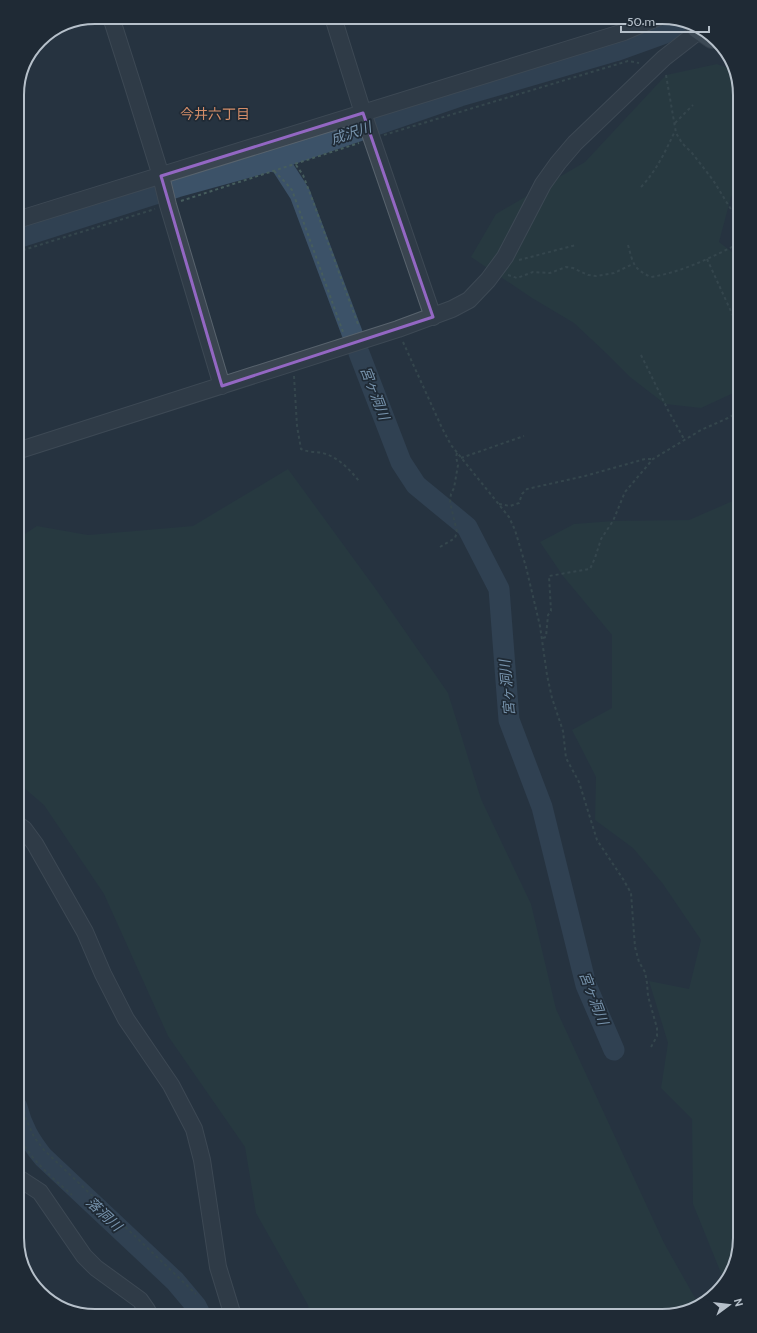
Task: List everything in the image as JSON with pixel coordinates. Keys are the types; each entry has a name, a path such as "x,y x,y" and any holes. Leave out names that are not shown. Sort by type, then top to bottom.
{"street":[{"path":"113,24 161,176 168,205 222,386"},
{"path":"335,24 363,113 433,317"},
{"path":"24,218 624,32 643,24"},
{"path":"24,449 398,330 433,317 469,300 488,280 500,263 536,197 558,163 575,143 657,65 699,35"},
{"path":"24,829 35,844 85,932 103,974 126,1019 171,1085 194,1129 202,1160 218,1267 231,1309"},
{"path":"24,1182 40,1192 84,1256 96,1268 140,1300 146,1309"}],"path":[{"path":"24,250 296,165 372,139 628,61 657,65 665,68 674,123 682,144 692,153 713,180 733,213"},
{"path":"674,123 693,105"},
{"path":"641,188 652,174 676,130"},
{"path":"296,165 303,175 364,340"},
{"path":"274,171 292,190 348,345"},
{"path":"500,263 518,260 576,245"},
{"path":"628,245 633,264 638,270 651,277 691,266 733,246"},
{"path":"707,259 733,316"},
{"path":"500,263 517,278 533,272 550,272 566,267 573,268 588,275 596,276 614,273 633,264"},
{"path":"398,330 451,445 509,517 515,530 526,567 542,638 552,698 563,731 566,758 582,788 597,840 631,893 635,947 639,962 645,972 648,996 657,1036 650,1049"},
{"path":"641,354 684,440"},
{"path":"293,363 297,426 301,449 308,452 326,454 346,466 359,481"},
{"path":"542,638 546,638 548,615 551,611 550,576 590,569 601,539 613,521 625,492 653,459 701,430 733,415"},
{"path":"461,458 524,436"},
{"path":"440,547 455,538 457,532 450,494 454,488 458,465 456,457 457,453"},
{"path":"498,504 510,506 519,503 522,494 527,489 585,476 645,459 653,459"},
{"path":"24,1109 26,1119 34,1137 44,1150 196,1294"},
{"path":"24,1143 41,1167 72,1195"}],"highlighted area":[{"path":"363,113 433,317 222,386 161,176"}],"green space":[{"path":"717,64 728,68 731,77 733,95 733,195 731,197 719,242 733,253 733,393 701,408 665,404 630,377 574,323 532,298 471,257 496,214 585,162 666,75"},
{"path":"288,469 375,588 448,693 481,799 531,904 556,1009 664,1243 696,1300 676,1308 667,1309 309,1309 308,1305 256,1213 245,1147 168,1036 104,894 44,805 24,788 24,534 37,526 88,535 193,526"},
{"path":"733,501 733,1238 731,1256 722,1276 693,1204 692,1119 661,1088 668,1043 649,981 689,989 701,940 663,884 633,848 595,820 596,777 572,730 612,708 612,635 563,576 540,542 574,524 613,521 689,520"}],"waterway":[{"name":"成沢川","path":"24,236 177,187 271,161 460,96 615,51 665,33 677,25"},
{"name":"宮ヶ洞川","path":"271,161 280,163 300,194 352,333"},
{"name":"宮ヶ洞川","path":"359,353 401,462 416,485 467,527 499,589 509,720 542,807 586,985 614,1050"},
{"name":"落洞川","path":"24,1128 43,1157 175,1281 198,1309"}],"district":[{"name":"今井六丁目","path":"215,114"}]}
